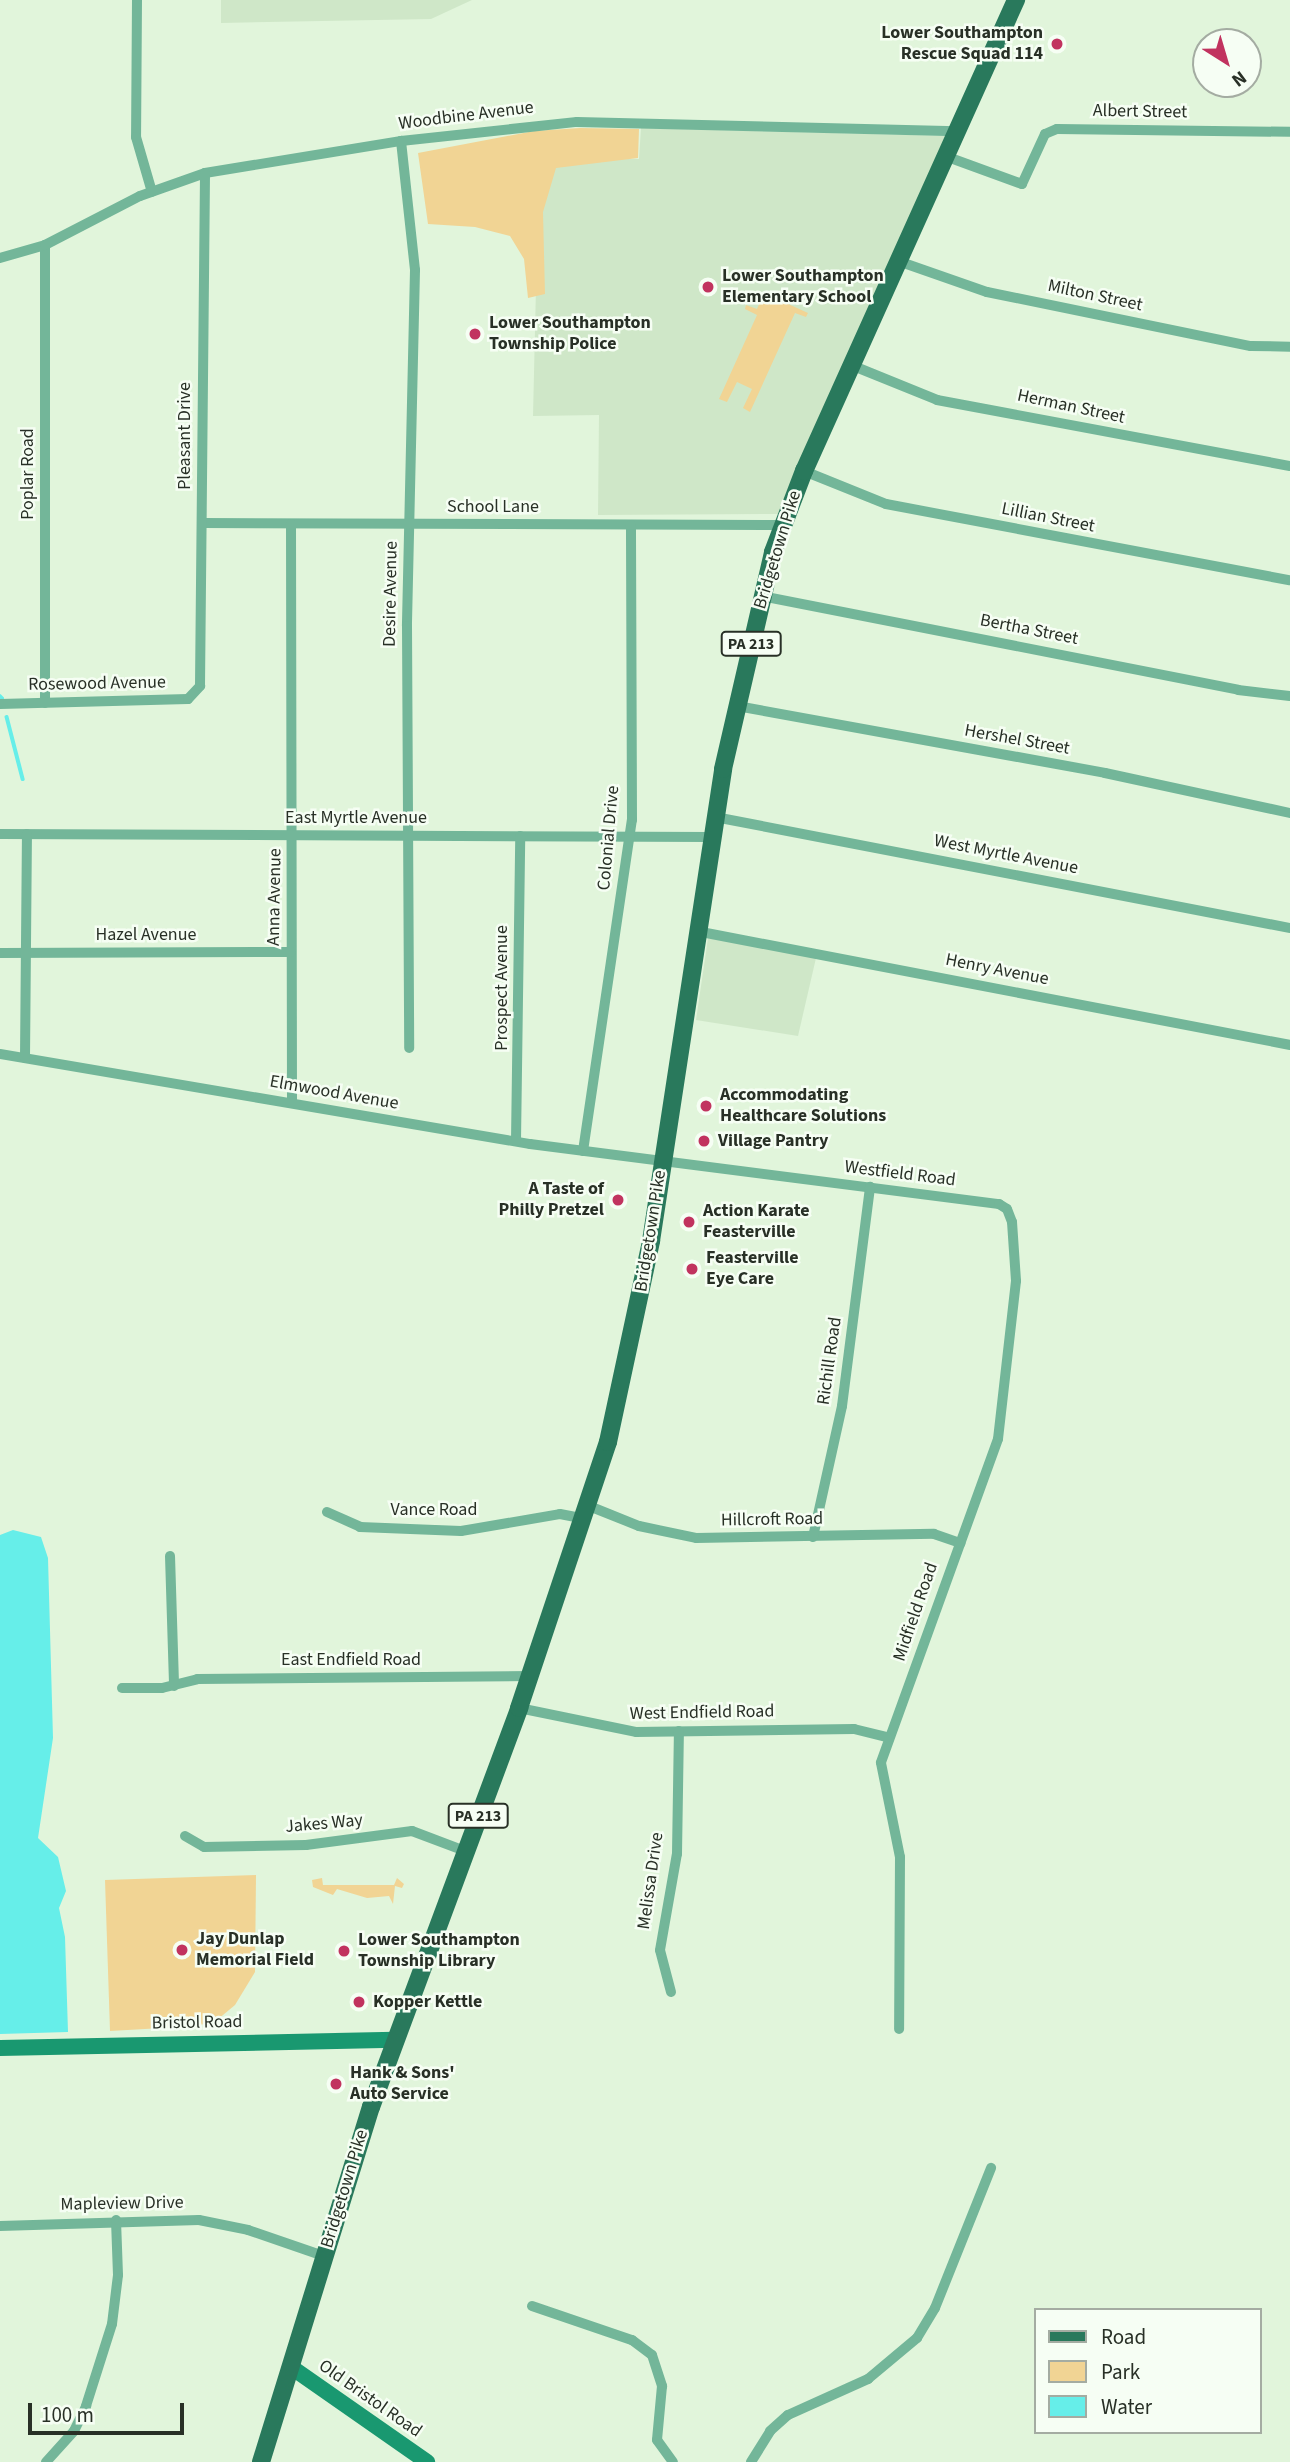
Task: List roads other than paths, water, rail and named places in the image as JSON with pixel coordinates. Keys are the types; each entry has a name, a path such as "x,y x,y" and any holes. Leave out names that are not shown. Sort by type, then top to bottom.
{"main road":[{"name":"Bridgetown Pike","path":"261,2462 394,2040 519,1708 587,1513 622,1387 662,1162 711,837 761,596 782,525 1012,2"},
{"name":"Bristol Road","path":"0,2048 394,2040"},
{"name":"Old Bristol Road","path":"291,2367 427,2462"}],"street":[{"path":"137,0 136,137 152,192"},
{"name":"Woodbine Avenue","path":"0,258 45,245 152,192 205,173 401,141 577,122 957,131"},
{"name":"Albert Street","path":"945,156 1023,184 1045,134 1057,129 1290,132"},
{"name":"Desire Avenue","path":"401,141 415,249 409,524 409,1048"},
{"name":"Pleasant Drive","path":"194,697 201,686 205,173"},
{"name":"Poplar Road","path":"45,245 45,703"},
{"name":"Milton Street","path":"898,261 986,292 1251,346 1290,347"},
{"name":"Herman Street","path":"851,365 937,400 1290,466"},
{"name":"Lillian Street","path":"804,471 886,504 1290,580"},
{"name":"School Lane","path":"203,523 782,525"},
{"name":"Anna Avenue","path":"291,524 292,1103"},
{"name":"Colonial Drive","path":"583,1151 630,836 631,524"},
{"name":"Bertha Street","path":"761,596 1290,696"},
{"name":"Rosewood Avenue","path":"0,704 194,697"},
{"name":"Hershel Street","path":"737,705 1105,773 1290,813"},
{"name":"West Myrtle Avenue","path":"715,817 1290,928"},
{"name":"East Myrtle Avenue","path":"0,834 711,837"},
{"path":"25,1058 27,834"},
{"name":"Prospect Avenue","path":"516,1141 520,836"},
{"name":"Henry Avenue","path":"696,931 1290,1045"},
{"name":"Hazel Avenue","path":"0,953 292,952"},
{"name":"Elmwood Avenue","path":"0,1054 516,1141 662,1162"},
{"name":"Westfield Road","path":"662,1162 870,1187 1007,1209"},
{"name":"Richill Road","path":"813,1537 842,1406 870,1187"},
{"name":"Midfield Road","path":"899,2029 900,1857 882,1777 887,1737 905,1700 992,1460 1007,1378 1016,1281 1012,1222 1007,1209"},
{"name":"Vance Road","path":"327,1511 360,1527 461,1531 560,1514 587,1513"},
{"name":"Hillcroft Road","path":"587,1513 677,1535 813,1537 934,1534 960,1543"},
{"path":"170,1556 174,1686"},
{"name":"East Endfield Road","path":"122,1688 174,1686 197,1679 530,1676"},
{"name":"West Endfield Road","path":"519,1708 612,1730 854,1729 887,1737"},
{"name":"Melissa Drive","path":"671,1992 660,1951 677,1854 678,1731"},
{"name":"Jakes Way","path":"185,1836 204,1847 306,1845 412,1831 465,1851"},
{"path":"751,2462 770,2431 788,2415 868,2379 917,2338 934,2311 991,2168"},
{"path":"46,2462 74,2431 86,2406 111,2324 118,2275 116,2220"},
{"name":"Mapleview Drive","path":"0,2226 116,2220 199,2220 248,2230 324,2256"},
{"path":"532,2306 632,2340 652,2356 662,2386 657,2440 673,2462"}],"water":[{"path":"13,1530 41,1537 48,1558 53,1738 38,1838 58,1857 66,1891 59,1908 65,1937 68,2032 0,2034 0,1535"}],"waterway":[{"path":"7,717 23,779"}],"place":[{"name":"Lower Southampton Rescue Squad 114","path":"1057,44"},
{"name":"Lower Southampton Elementary School","path":"708,287"},
{"name":"Lower Southampton Township Police","path":"475,334"},
{"name":"Accommodating Healthcare Solutions","path":"706,1106"},
{"name":"Village Pantry","path":"704,1141"},
{"name":"A Taste of Philly Pretzel","path":"618,1200"},
{"name":"Action Karate Feasterville","path":"689,1222"},
{"name":"Feasterville Eye Care","path":"692,1269"},
{"name":"Jay Dunlap Memorial Field","path":"182,1950"},
{"name":"Lower Southampton Township Library","path":"344,1951"},
{"name":"Kopper Kettle","path":"359,2002"},
{"name":"Hank & Sons' Auto Service","path":"336,2084"}]}
